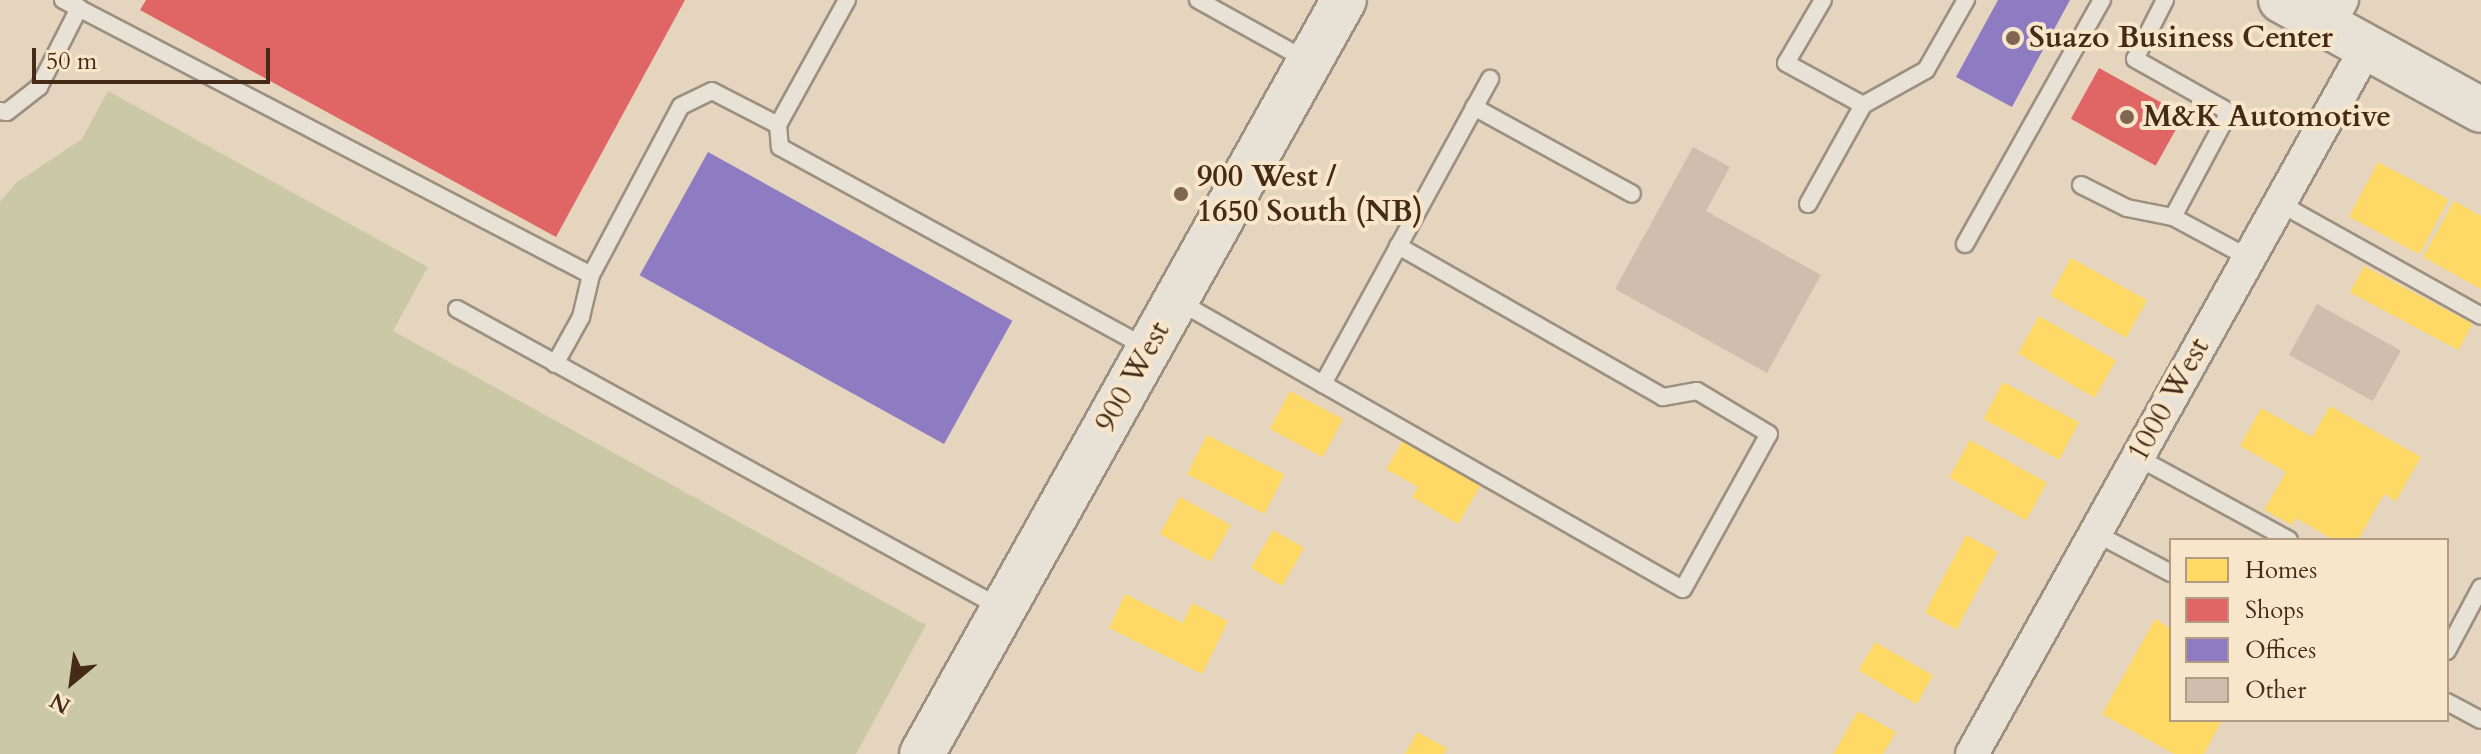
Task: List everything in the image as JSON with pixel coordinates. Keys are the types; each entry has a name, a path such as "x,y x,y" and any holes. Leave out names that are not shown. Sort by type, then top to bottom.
{"main road":[{"name":"900 West","path":"922,754 1344,0"},
{"path":"2281,0 2335,13 2367,47 2481,110"}],"street":[{"name":"1000 West","path":"1972,754 2367,47"}],"lane":[{"path":"63,0 591,275"},
{"path":"847,0 778,125 780,147 1149,349"},
{"path":"1198,0 1309,62"},
{"path":"1823,0 1786,63 1863,105"},
{"path":"1808,204 1863,105 1926,70 1966,0"},
{"path":"1965,244 2102,0"},
{"path":"2165,0 2135,59 2229,112 2173,217"},
{"path":"2,116 39,87 79,8"},
{"path":"1323,384 1490,79"},
{"path":"555,364 581,317 591,275 681,106 712,91 778,125"},
{"path":"1474,107 1632,194"},
{"path":"2081,185 2127,208 2173,217 2249,258"},
{"path":"2279,203 2481,316"},
{"path":"1176,300 1683,589 1769,434 1697,391 1663,397 1398,246"},
{"path":"457,309 1002,609"},
{"path":"2137,457 2285,538"},
{"path":"2095,533 2169,572"},
{"path":"2449,647 2481,587"},
{"path":"2449,703 2481,720"}],"shaded area":[{"path":"108,91 428,267 393,331 926,625 856,754 0,754 0,202 16,183 82,139"}],"building: Homes":[{"path":"2378,162 2449,200 2420,254 2349,217"},
{"path":"2454,201 2481,216 2481,289 2423,257"},
{"path":"2071,258 2147,300 2126,338 2050,296"},
{"path":"2364,266 2473,324 2459,350 2350,292"},
{"path":"2039,316 2116,360 2095,398 2018,353"},
{"path":"2003,382 2079,422 2059,459 1983,419"},
{"path":"1290,391 1343,419 1323,457 1270,429"},
{"path":"2330,406 2421,457 2396,501 2384,494 2359,538 2331,538 2296,518 2292,525 2264,510 2286,472 2240,446 2261,408 2312,437"},
{"path":"1207,435 1285,474 1265,514 1187,474"},
{"path":"1405,437 1483,481 1458,524 1412,497 1418,487 1386,469"},
{"path":"1970,440 2047,483 2026,520 1949,478"},
{"path":"1180,497 1231,525 1210,562 1160,534"},
{"path":"1273,530 1304,548 1282,586 1251,568"},
{"path":"1966,535 1998,552 1956,630 1925,613"},
{"path":"1125,594 1183,623 1192,603 1228,621 1202,674 1109,628"},
{"path":"2155,619 2169,628 2169,722 2221,722 2204,754 2174,754 2102,714"},
{"path":"1875,642 1933,676 1917,704 1858,671"},
{"path":"1858,711 1896,732 1883,754 1833,754"},
{"path":"1417,732 1447,748 1444,754 1405,754"}],"building: Shops":[{"path":"146,0 685,0 556,237 140,10"},
{"name":"M&K Automotive","path":"2099,68 2184,115 2156,166 2071,119"}],"building: Offices":[{"name":"Suazo Business Center","path":"1998,0 2070,0 2012,107 1956,77"},
{"path":"708,152 1012,321 944,444 640,275"}],"building: Other":[{"path":"1693,147 1730,167 1706,211 1821,275 1767,373 1615,289"},
{"path":"2317,304 2401,351 2373,401 2289,355"}],"place":[{"name":"Suazo Business Center","path":"2013,38"},
{"name":"M&K Automotive","path":"2127,117"},
{"name":"900 West / 1650 South (NB)","path":"1181,194"}]}
